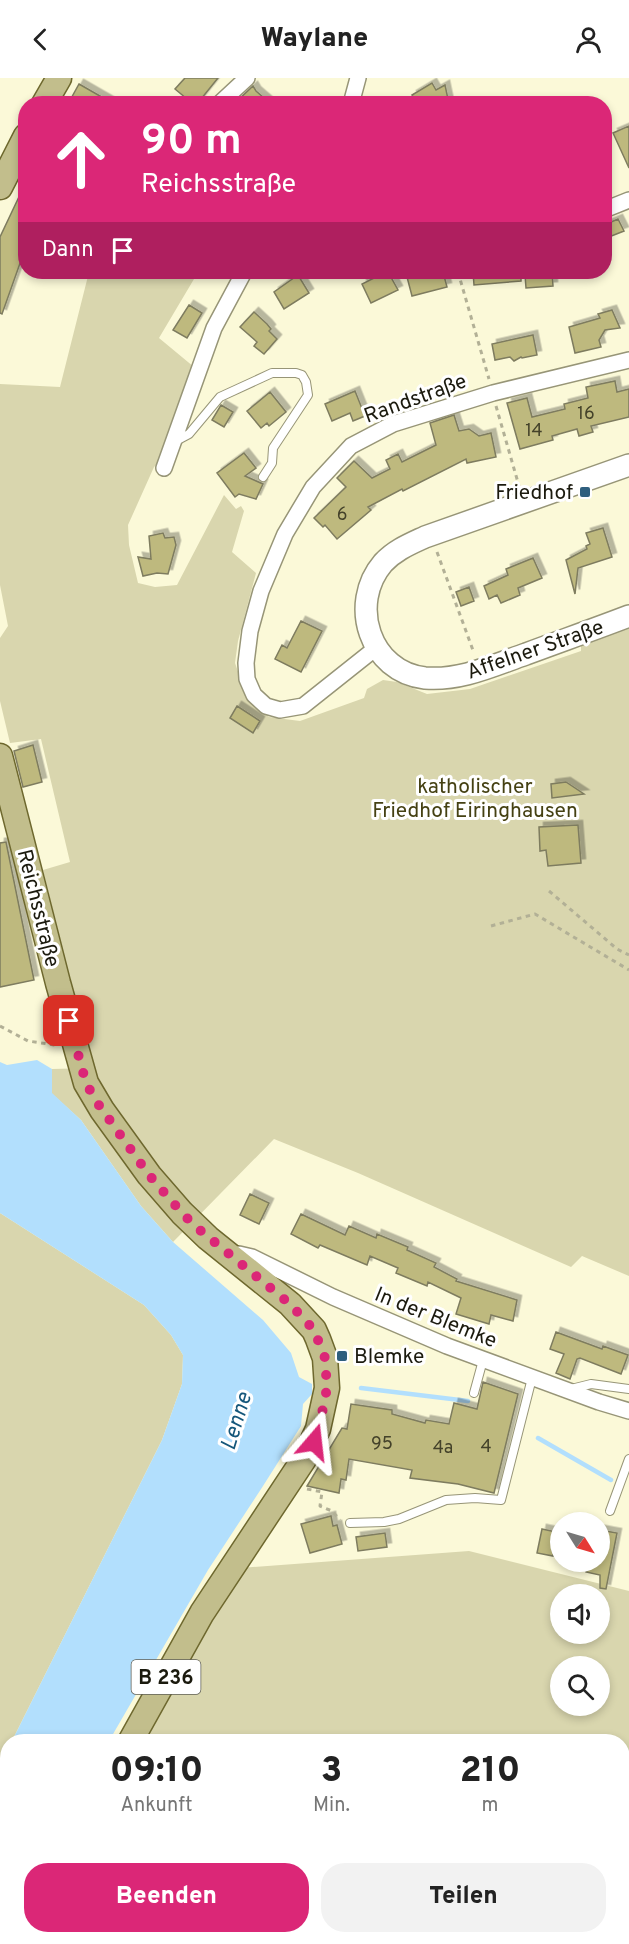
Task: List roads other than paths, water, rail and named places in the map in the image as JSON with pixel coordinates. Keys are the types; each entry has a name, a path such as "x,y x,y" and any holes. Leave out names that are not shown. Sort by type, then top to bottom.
{"main road":[{"path":"49,96 59,78"},
{"path":"0,187 18,152"},
{"name":"Affelner Straße","path":"629,465 425,537 393,553 376,573 367,595 366,619 372,641 383,658 396,668 423,678 452,677 480,670 629,616"},
{"name":"Reichsstraße","path":"0,756 86,1083 102,1110 149,1175 182,1213 208,1238 232,1256"},
{"name":"B 236","path":"134,1734 202,1613 314,1442 325,1403 327,1388 325,1358 314,1330 290,1304 232,1256"}],"street":[{"path":"228,96 247,78"},
{"path":"353,96 358,78"},
{"path":"612,207 629,200"},
{"path":"164,468 214,328 240,279"},
{"name":"Randstraße","path":"376,648 303,706 280,710 266,706 254,695 247,679 246,663 250,631 261,591 285,534 313,487 351,446 393,424 493,393 629,360"},
{"name":"In der Blemke","path":"232,1256 239,1254 252,1257 385,1321 483,1360 629,1411"}],"lane":[{"path":"172,442 189,434 220,397 272,373 302,375 306,382 308,395 273,448 272,463 263,477"},
{"path":"474,1393 483,1360"},
{"path":"350,1523 399,1519 446,1500 475,1498 501,1500 532,1378"},
{"path":"569,1390 591,1384 629,1389"},
{"path":"610,1511 629,1459"}],"water":[{"name":"Lenne","path":"37,1060 52,1069 52,1093 81,1120 141,1206 173,1242 263,1320 291,1353 299,1377 312,1384 312,1394 303,1404 301,1426 208,1570 113,1734 15,1734 162,1440 182,1384 183,1355 171,1335 144,1305 0,1213 0,1062 7,1065"}],"waterway":[{"name":"Blemke","path":"361,1388 468,1401"},
{"name":"Blemke","path":"538,1438 611,1480"}],"place":[{"name":"Friedhof","path":"585,492"},
{"name":"Blemke","path":"342,1356"}],"park label":[{"name":"katholischer Friedhof Eiringhausen","path":"475,798"}]}
